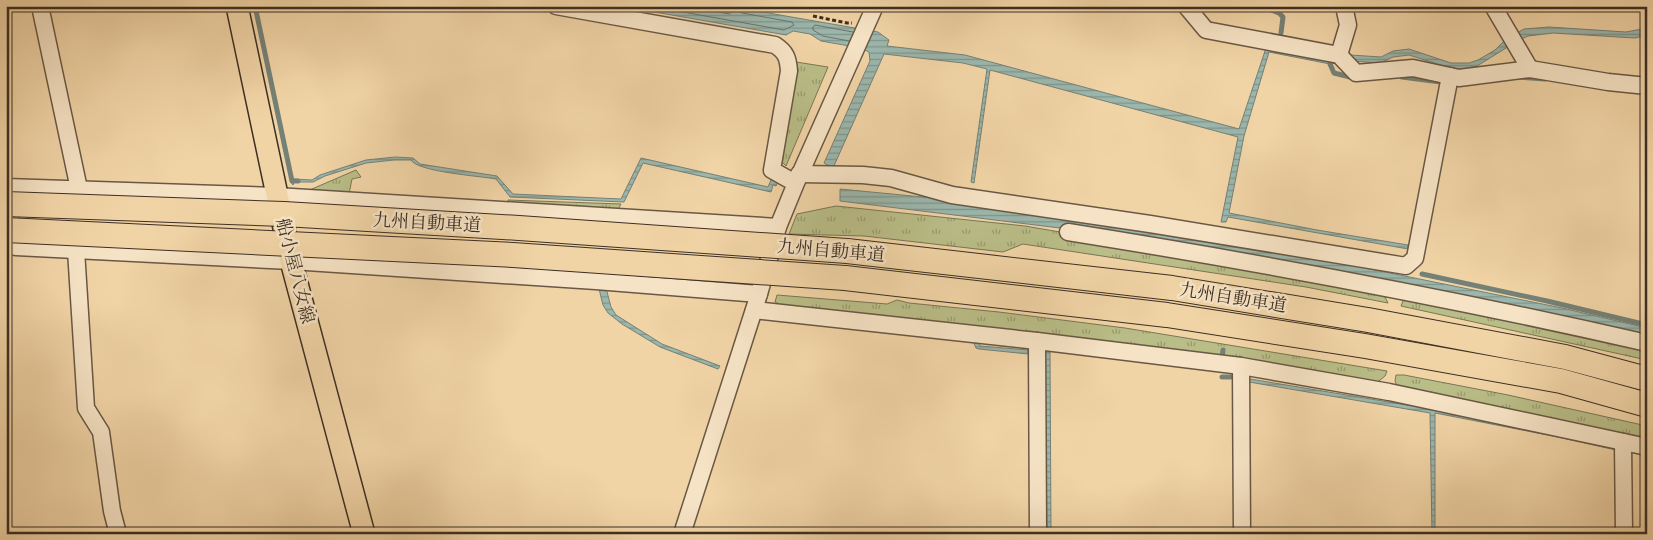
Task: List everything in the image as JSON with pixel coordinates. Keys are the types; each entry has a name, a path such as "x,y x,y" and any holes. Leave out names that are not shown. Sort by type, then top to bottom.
{"highway":[{"name":"九州自動車道","path":"6,204 284,214 847,251 1172,288 1368,320 1565,357 1647,378"},
{"name":"九州自動車道","path":"6,230 513,255 845,278 1167,315 1355,344 1561,381 1647,405"}],"main road":[{"name":"船小屋八女線","path":"237,6 291,261 364,534"}],"street":[{"path":"40,6 79,189"},
{"path":"556,6 775,45 782,50 788,58 789,71 772,170 794,176 863,175 891,178 952,195 1150,224 1406,266 1415,258 1450,76"},
{"path":"682,534 754,310 794,176 855,51 861,24 875,6"},
{"path":"1186,6 1206,30 1339,55 1356,73 1413,68 1459,78 1530,69 1608,82 1647,86"},
{"path":"1339,55 1348,25 1344,6"},
{"path":"1493,6 1530,69"},
{"path":"6,187 276,196 778,227"},
{"path":"6,193 16,246 291,261 596,281 759,294"},
{"path":"1068,232 1190,251 1397,290 1561,323 1647,343"},
{"path":"76,250 86,408 101,432 112,511 118,534"},
{"path":"754,310 1037,341 1241,366 1389,392 1647,447"},
{"path":"1037,341 1038,534"},
{"path":"1241,366 1242,534"},
{"path":"1623,442 1624,534"}],"path":[{"path":"813,16 861,24"}],"green space":[{"path":"796,62 828,67 786,166 781,161"},
{"path":"356,170 361,177 352,179 349,194 305,192"},
{"path":"508,200 621,204 615,215 506,209"},
{"path":"836,206 1025,226 1176,252 1376,291 1385,297 1388,303 1306,287 1023,244 1003,252 864,236 789,234 797,214"},
{"path":"777,295 887,304 897,300 909,303 999,312 1125,328 1387,371 1385,376 1374,385 792,310 775,302"},
{"path":"1412,296 1647,345 1647,360 1401,306 1403,301"},
{"path":"1396,375 1508,395 1647,426 1647,438 1497,407 1399,391 1395,381"}],"water":[{"path":"620,6 728,6 878,32 889,40 887,46 965,55 1239,129 1267,45 1336,60 1351,55 1381,57 1393,51 1409,49 1451,63 1469,63 1495,50 1505,40 1524,29 1549,27 1626,32 1647,28 1647,35 1635,38 1553,33 1528,36 1477,66 1462,69 1450,68 1409,55 1393,57 1380,63 1352,61 1330,64 1269,52 1244,136 1229,213 1408,245 1408,249 1228,217 1226,222 1221,222 1238,137 990,70 974,183 971,182 987,69 963,63 884,54 833,168 824,163 870,61 869,52 861,48 821,41 810,34 793,31 786,35"},
{"path":"395,157 413,158 420,164 497,176 513,194 621,199 641,158 768,187 771,180 778,182 776,186 773,185 771,192 643,163 624,202 510,197 496,179 425,168 411,160 366,163 325,176 313,182 294,182 293,185 291,181 293,179 312,180 320,175 366,160"},
{"path":"840,189 954,200 1311,257 1562,308 1647,328 1647,338 1068,229 840,201"},
{"path":"606,288 611,307 616,315 662,344 720,366 718,369 660,347 622,324 608,313 603,305 599,289"},
{"path":"977,340 980,346 1028,350 1028,354 979,349 976,348 973,341"},
{"path":"1045,352 1050,352 1051,534 1047,534"},
{"path":"1250,379 1431,409 1616,447 1616,450 1435,413 1435,534 1432,534 1430,413 1249,382"}],"waterway":[{"path":"255,6 292,181 298,181"},
{"path":"1261,6 1279,13 1283,17 1281,33"},
{"path":"1330,64 1334,73 1354,78"},
{"path":"1402,77 1441,82"},
{"path":"1518,77 1545,79"},
{"path":"1422,274 1647,325"},
{"path":"1222,358 1223,350"},
{"path":"1222,377 1231,377"}]}
